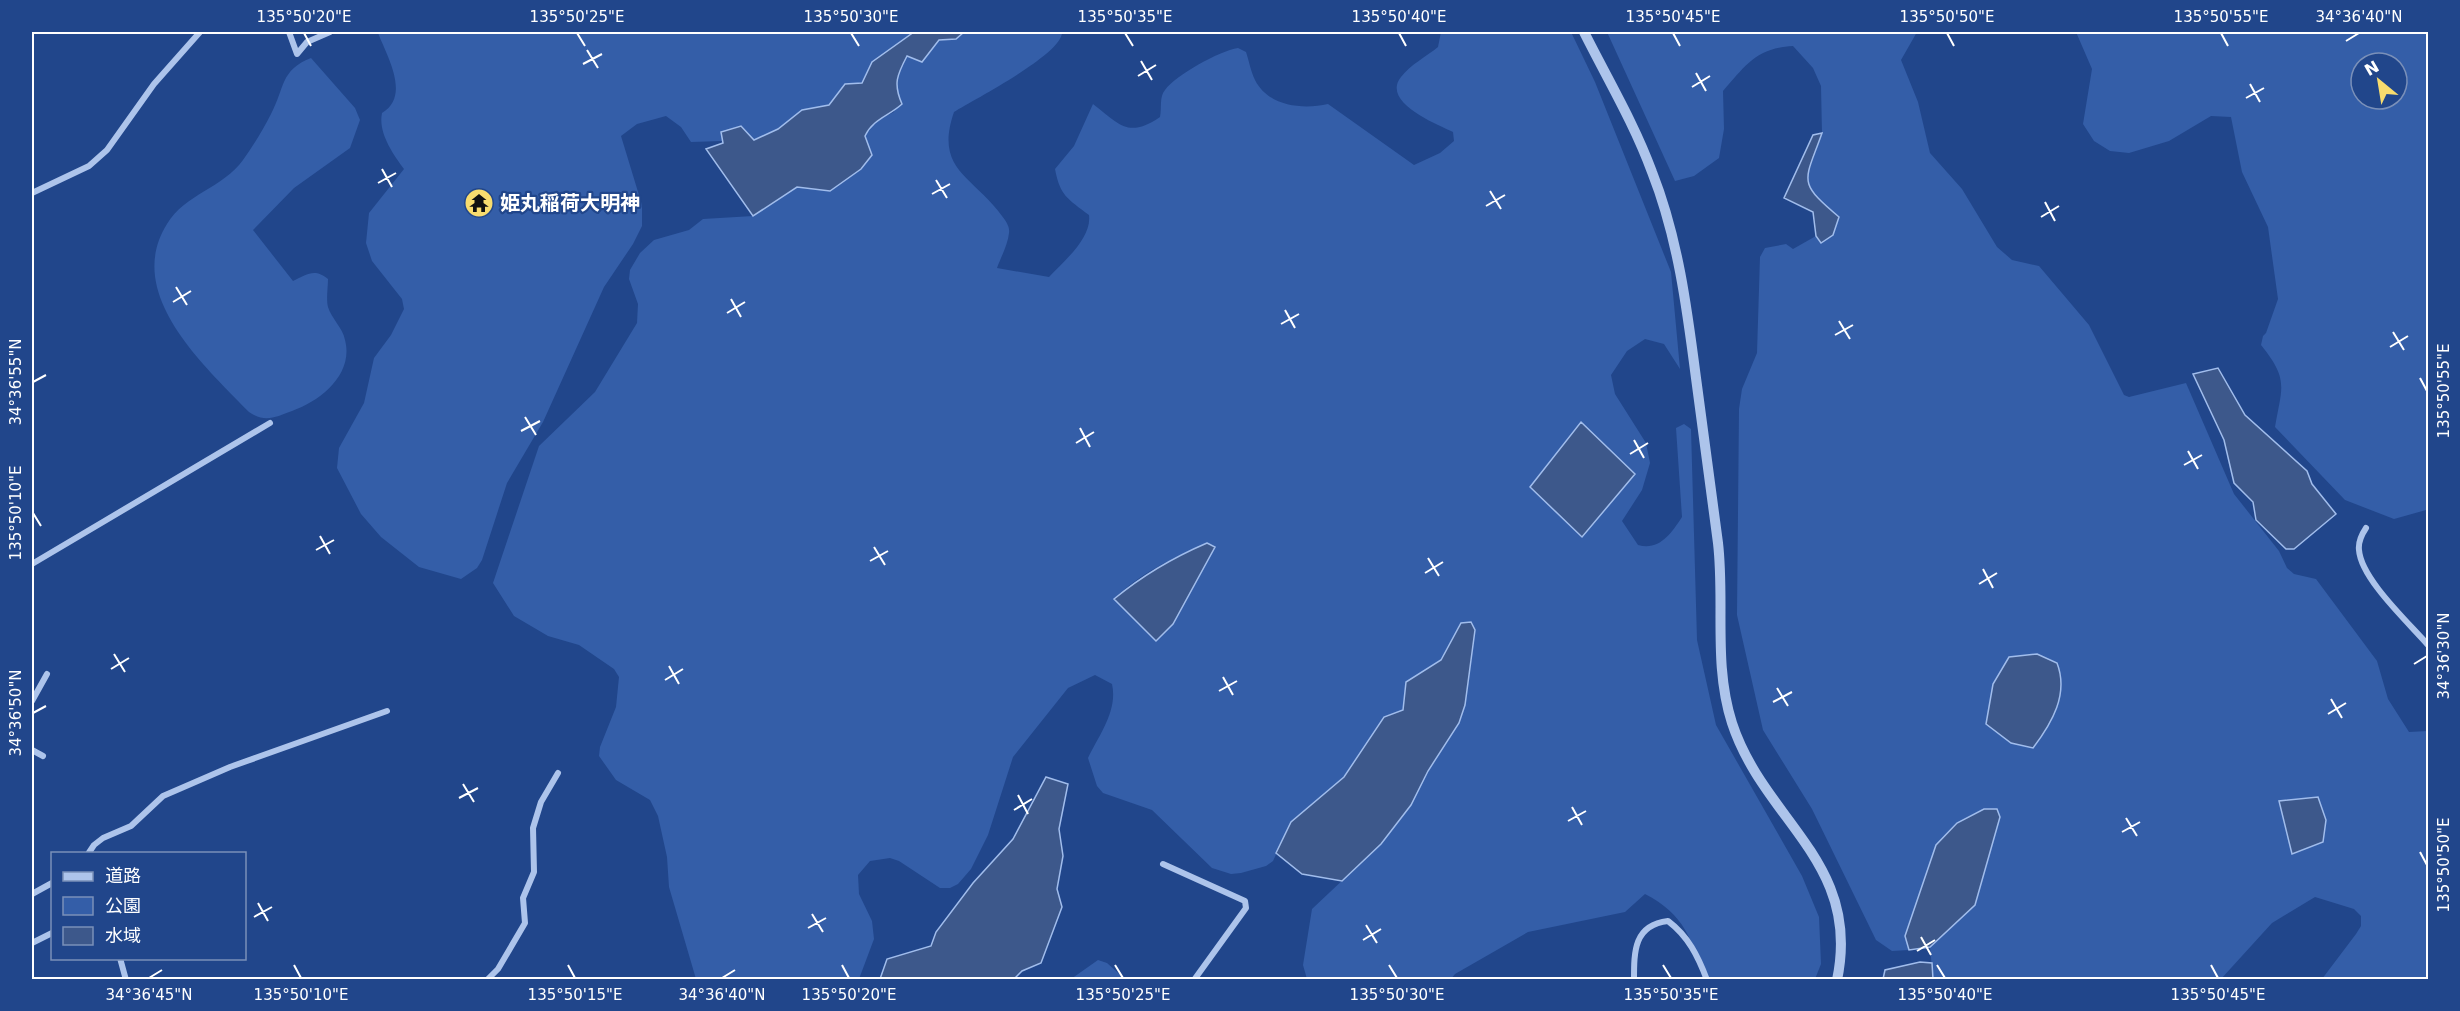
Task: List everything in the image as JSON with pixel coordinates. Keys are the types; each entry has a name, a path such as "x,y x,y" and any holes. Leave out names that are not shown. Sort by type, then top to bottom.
{"street":[{"path":"32,193 89,166 107,150 154,84 200,32"},
{"path":"289,32 297,54 308,42 330,32"},
{"path":"1584,32 1652,172 1678,262 1717,539 1722,606 1720,650 1724,692 1732,724 1749,763 1823,871 1833,891 1842,928 1841,959 1837,980"},
{"path":"32,564 270,423"},
{"path":"2367,528 2361,536 2359,549 2366,570 2428,645"},
{"path":"32,700 47,674"},
{"path":"89,852 103,838 131,826 164,796 230,767 387,711"},
{"path":"32,750 43,756"},
{"path":"487,980 498,969 525,923 523,898 534,872 533,828 542,802 558,773"},
{"path":"1164,864 1245,901 1246,908 1194,980"},
{"path":"32,894 51,884"},
{"path":"1634,980 1634,959 1644,929 1654,922 1668,921 1682,932 1700,962 1707,980"},
{"path":"32,943 51,934"},
{"path":"121,960 126,980"}],"green space":[{"path":"914,32 872,62 862,83 845,84 829,105 802,110 778,129 753,140 691,142 681,127 666,116 637,124 621,136 642,205 642,226 633,244 604,287 543,422 507,483 482,560 477,568 461,579 419,567 381,537 361,514 337,468 339,448 364,403 374,358 391,335 404,309 402,299 372,261 366,243 369,213 404,169 391,149 382,128 382,113 391,106 396,86 391,64 378,33"},
{"path":"964,32 1062,32 1059,41 1034,64 954,112 949,131 949,147 953,160 969,181 991,202 1008,226 1007,242 997,268 1049,277 1076,249 1089,224 1089,215 1070,201 1062,191 1055,169 1074,146 1093,104 1124,126 1132,128 1149,124 1160,117 1162,96 1178,78 1209,59 1238,48 1246,52 1255,80 1268,96 1297,106 1328,104 1414,165 1440,153 1454,141 1453,132 1413,111 1398,95 1397,86 1401,77 1438,47 1441,32 1571,32 1595,82 1671,272 1680,369 1664,344 1645,339 1627,351 1611,375 1615,394 1646,443 1650,463 1642,490 1622,521 1638,545 1652,546 1664,540 1682,517 1676,428 1684,424 1691,429 1697,640 1716,725 1802,876 1819,917 1821,964 1815,979 1703,979 1691,940 1685,929 1669,910 1645,894 1625,912 1528,932 1455,974 1451,979 1307,979 1303,965 1312,909 1381,844 1459,723 1465,705 1475,630 1470,622 1461,623 1441,660 1406,682 1403,710 1384,717 1344,777 1291,822 1273,861 1266,866 1231,874 1212,868 1152,810 1103,793 1097,786 1088,758 1110,713 1113,694 1112,684 1095,675 1068,688 1013,757 988,835 971,869 958,884 950,888 940,888 899,861 890,858 870,861 858,875 859,894 872,921 874,939 859,979 696,979 669,887 667,857 658,816 650,800 616,780 599,756 600,747 616,707 619,677 614,669 579,645 548,636 514,616 493,583 539,446 595,392 637,323 638,304 629,279 630,270 640,253 654,240 689,230 703,219 753,216 797,187 830,191 861,169 872,155 865,136 871,124 894,112 899,72 907,56 922,62 939,40 956,39","holes":["1207,543 1214,548 1195,580 1114,599 1135,581 1169,560"]},
{"path":"1607,32 1917,32 1901,60 1918,102 1930,153 1962,189 1997,247 2012,260 2039,266 2089,325 2124,395 2129,397 2186,383 2234,494 2279,551 2287,568 2294,574 2316,579 2377,661 2388,699 2409,732 2428,731 2428,979 2322,979 2361,926 2361,916 2354,909 2315,897 2272,923 2221,979 1933,979 1930,947 1975,905 2000,817 1921,896 1905,936 1909,950 1892,951 1876,940 1812,809 1763,730 1737,615 1739,409 1742,389 1757,353 1760,257 1765,248 1786,244 1793,249 1816,236 1821,242 1807,177 1822,133 1821,86 1813,68 1793,46 1780,47 1761,54 1746,66 1723,91 1724,129 1719,158 1694,176 1675,181"},
{"path":"2076,32 2428,32 2428,508 2426,510 2394,519 2345,500 2275,427 2281,392 2280,376 2261,345 2278,299 2268,227 2242,172 2231,117 2211,116 2169,141 2129,153 2110,151 2094,141 2083,124 2092,69"},
{"path":"311,58 355,108 360,120 350,148 294,188 253,230 293,281 315,273 328,279 328,307 344,336 345,364 333,384 314,400 276,417 265,418 249,412 211,373 175,327 162,302 155,276 156,250 167,224 175,214 184,205 235,170 268,120 288,74"},
{"path":"1098,960 1107,963 1125,979 1071,979"}],"water":[{"path":"914,32 964,32 956,39 939,40 922,62 907,56 897,80 902,104 868,130 865,136 872,155 861,169 830,191 797,187 753,216 706,149 723,143 721,132 741,126 754,140 778,129 802,110 829,105 845,84 862,83 872,62"},
{"path":"1822,133 1811,162 1808,180 1816,196 1839,217 1833,235 1821,243 1816,236 1813,212 1784,198 1813,135"},
{"path":"2218,368 2245,415 2307,471 2312,484 2336,514 2294,549 2286,549 2256,520 2253,502 2234,483 2224,440 2193,374"},
{"path":"1581,422 1635,474 1582,537 1530,487"},
{"path":"1207,543 1215,547 1173,624 1156,641 1114,599 1158,568"},
{"path":"1471,622 1475,630 1465,705 1459,723 1428,771 1411,805 1381,844 1342,881 1302,874 1276,853 1291,822 1344,777 1384,717 1403,710 1406,682 1441,660 1461,623"},
{"path":"2037,654 2057,663 2061,686 2057,708 2033,748 2011,743 1986,724 1993,684 2009,657"},
{"path":"1046,777 1068,784 1059,829 1063,856 1057,889 1062,907 1041,963 1022,971 1014,979 880,979 887,959 931,946 936,932 973,883 1013,839"},
{"path":"2318,797 2326,820 2323,842 2292,854 2279,801"},
{"path":"1984,809 1997,809 2000,817 1975,905 1930,947 1909,950 1905,936 1936,845 1957,823"},
{"path":"1920,962 1932,963 1933,979 1883,979 1885,970"}],"place":[{"name":"姫丸稲荷大明神","path":"479,203"}]}
